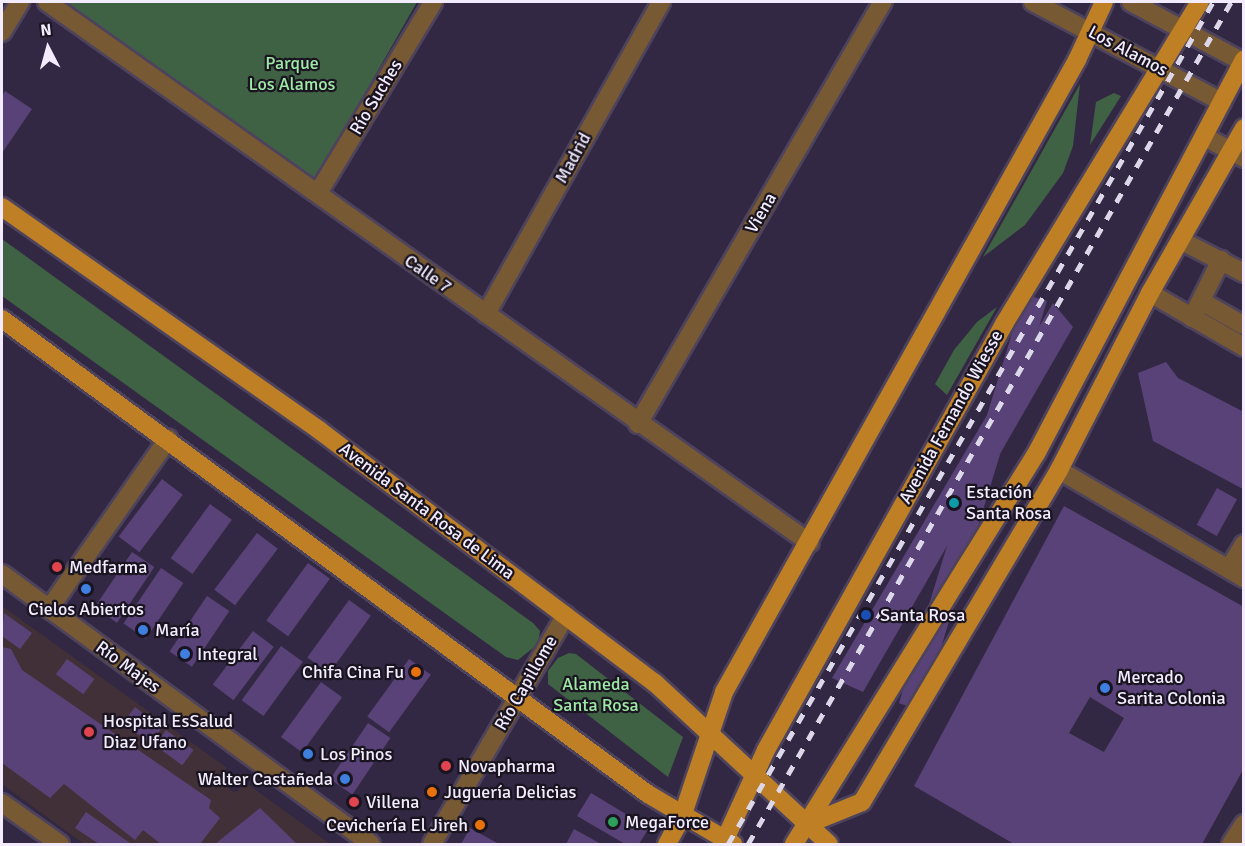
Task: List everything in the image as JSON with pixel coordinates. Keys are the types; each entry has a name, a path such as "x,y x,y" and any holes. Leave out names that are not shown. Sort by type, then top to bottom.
{"main road":[{"path":"667,844 682,817 724,692 810,543 1090,32 1104,2"},
{"name":"Avenida Fernando Wiesse","path":"727,843 754,774 1004,324 1200,2"},
{"path":"794,844 1036,454 1243,61"},
{"path":"808,824 862,802 1059,470 1150,293 1180,240 1237,155 1244,128"},
{"name":"Avenida Santa Rosa de Lima","path":"2,207 320,430 566,615 710,731 829,844"},
{"path":"2,319 682,817 727,843"}],"street":[{"path":"2,32 20,2"},
{"name":"Calle 7","path":"47,2 638,424 810,543"},
{"name":"Río Suches","path":"318,194 434,2"},
{"name":"Madrid","path":"486,314 661,2"},
{"name":"Viena","path":"638,424 883,2"},
{"name":"Los Alamos","path":"1033,2 1222,102"},
{"path":"1131,2 1243,61"},
{"path":"1205,137 1237,155"},
{"path":"1180,240 1244,273"},
{"path":"1192,318 1221,260"},
{"path":"1150,293 1239,345 1243,325 1201,301"},
{"path":"49,609 168,439"},
{"path":"1059,470 1236,574 1244,544"},
{"name":"Río Majes","path":"2,574 371,844"},
{"name":"Río Capillome","path":"432,844 566,615"},
{"path":"2,802 60,844"},
{"path":"1231,844 1244,824"}],"shaded area":[{"name":"Hospital EsSalud Diaz Ufano","path":"2,606 227,768 219,780 235,793 246,783 330,844 84,844 2,784"}],"green space":[{"name":"Parque Los Alamos","path":"64,2 417,2 316,179"},
{"path":"1080,84 1073,146 1063,173 1025,225 983,257"},
{"path":"1114,93 1121,96 1090,145 1096,102"},
{"name":"Alameda Santa Rosa","path":"2,239 533,623 540,631 538,644 518,660 506,657 2,296"},
{"path":"997,307 947,395 935,384 954,350 977,322"},
{"name":"Alameda Santa Rosa","path":"569,653 576,654 683,737 668,777 548,684 548,671 558,658"}],"building":[{"path":"5,91 32,109 2,153 2,96"},
{"path":"1024,294 1047,301 922,710 899,703"},
{"name":"Estación Santa Rosa","path":"1053,303 1073,327 863,692 832,678"},
{"path":"1166,362 1178,378 1244,412 1243,489 1153,441 1138,373"},
{"path":"162,479 183,495 139,552 119,537"},
{"path":"1217,488 1237,499 1217,536 1197,525"},
{"path":"210,504 232,520 192,574 171,558"},
{"name":"Mercado Sarita Colonia","path":"1064,506 1244,607 1244,768 1202,844 1014,844 914,786","holes":["1090,697 1124,718 1104,752 1069,733"]},
{"path":"257,533 278,549 235,605 214,590"},
{"path":"132,552 154,567 117,623 95,608"},
{"path":"308,563 330,579 288,636 266,620"},
{"path":"161,568 183,583 146,639 124,624"},
{"path":"207,596 229,611 192,667 170,652"},
{"path":"349,600 371,616 329,673 307,657"},
{"path":"4,613 32,633 20,649 2,636"},
{"path":"253,631 274,647 233,700 213,685"},
{"path":"281,646 303,662 263,716 242,700"},
{"path":"2,647 11,649 22,670 211,800 209,808 220,818 200,844 161,844 143,830 135,840 64,784 50,798 2,763"},
{"path":"67,659 95,679 83,694 56,674"},
{"path":"409,659 431,675 389,732 367,716"},
{"path":"321,682 342,697 302,752 281,737"},
{"path":"135,707 162,727 150,743 123,723"},
{"path":"368,723 390,738 352,794 330,779"},
{"path":"166,730 194,750 182,765 155,745"},
{"name":"MegaForce","path":"591,793 649,828 639,844 625,844 577,816"},
{"path":"260,808 297,844 215,844"},
{"path":"86,812 130,843 99,844 75,828"},
{"path":"470,828 499,844 461,844"},
{"path":"574,829 601,844 566,844"}],"railway":[{"path":"728,844 1213,2"},
{"path":"748,844 1231,2"}],"place":[{"name":"Estación Santa Rosa","path":"954,503"},
{"name":"Medfarma","path":"57,567"},
{"name":"Cielos Abiertos","path":"86,589"},
{"name":"Santa Rosa","path":"866,615"},
{"name":"María","path":"143,630"},
{"name":"Integral","path":"185,654"},
{"name":"Chifa Cina Fu","path":"416,672"},
{"name":"Mercado Sarita Colonia","path":"1105,688"},
{"name":"Hospital EsSalud Diaz Ufano","path":"89,732"},
{"name":"Los Pinos","path":"308,754"},
{"name":"Novapharma","path":"446,766"},
{"name":"Walter Castañeda","path":"345,779"},
{"name":"Juguería Delicias","path":"432,792"},
{"name":"Villena","path":"354,802"},
{"name":"MegaForce","path":"613,822"},
{"name":"Cevichería El Jireh","path":"480,825"}]}
